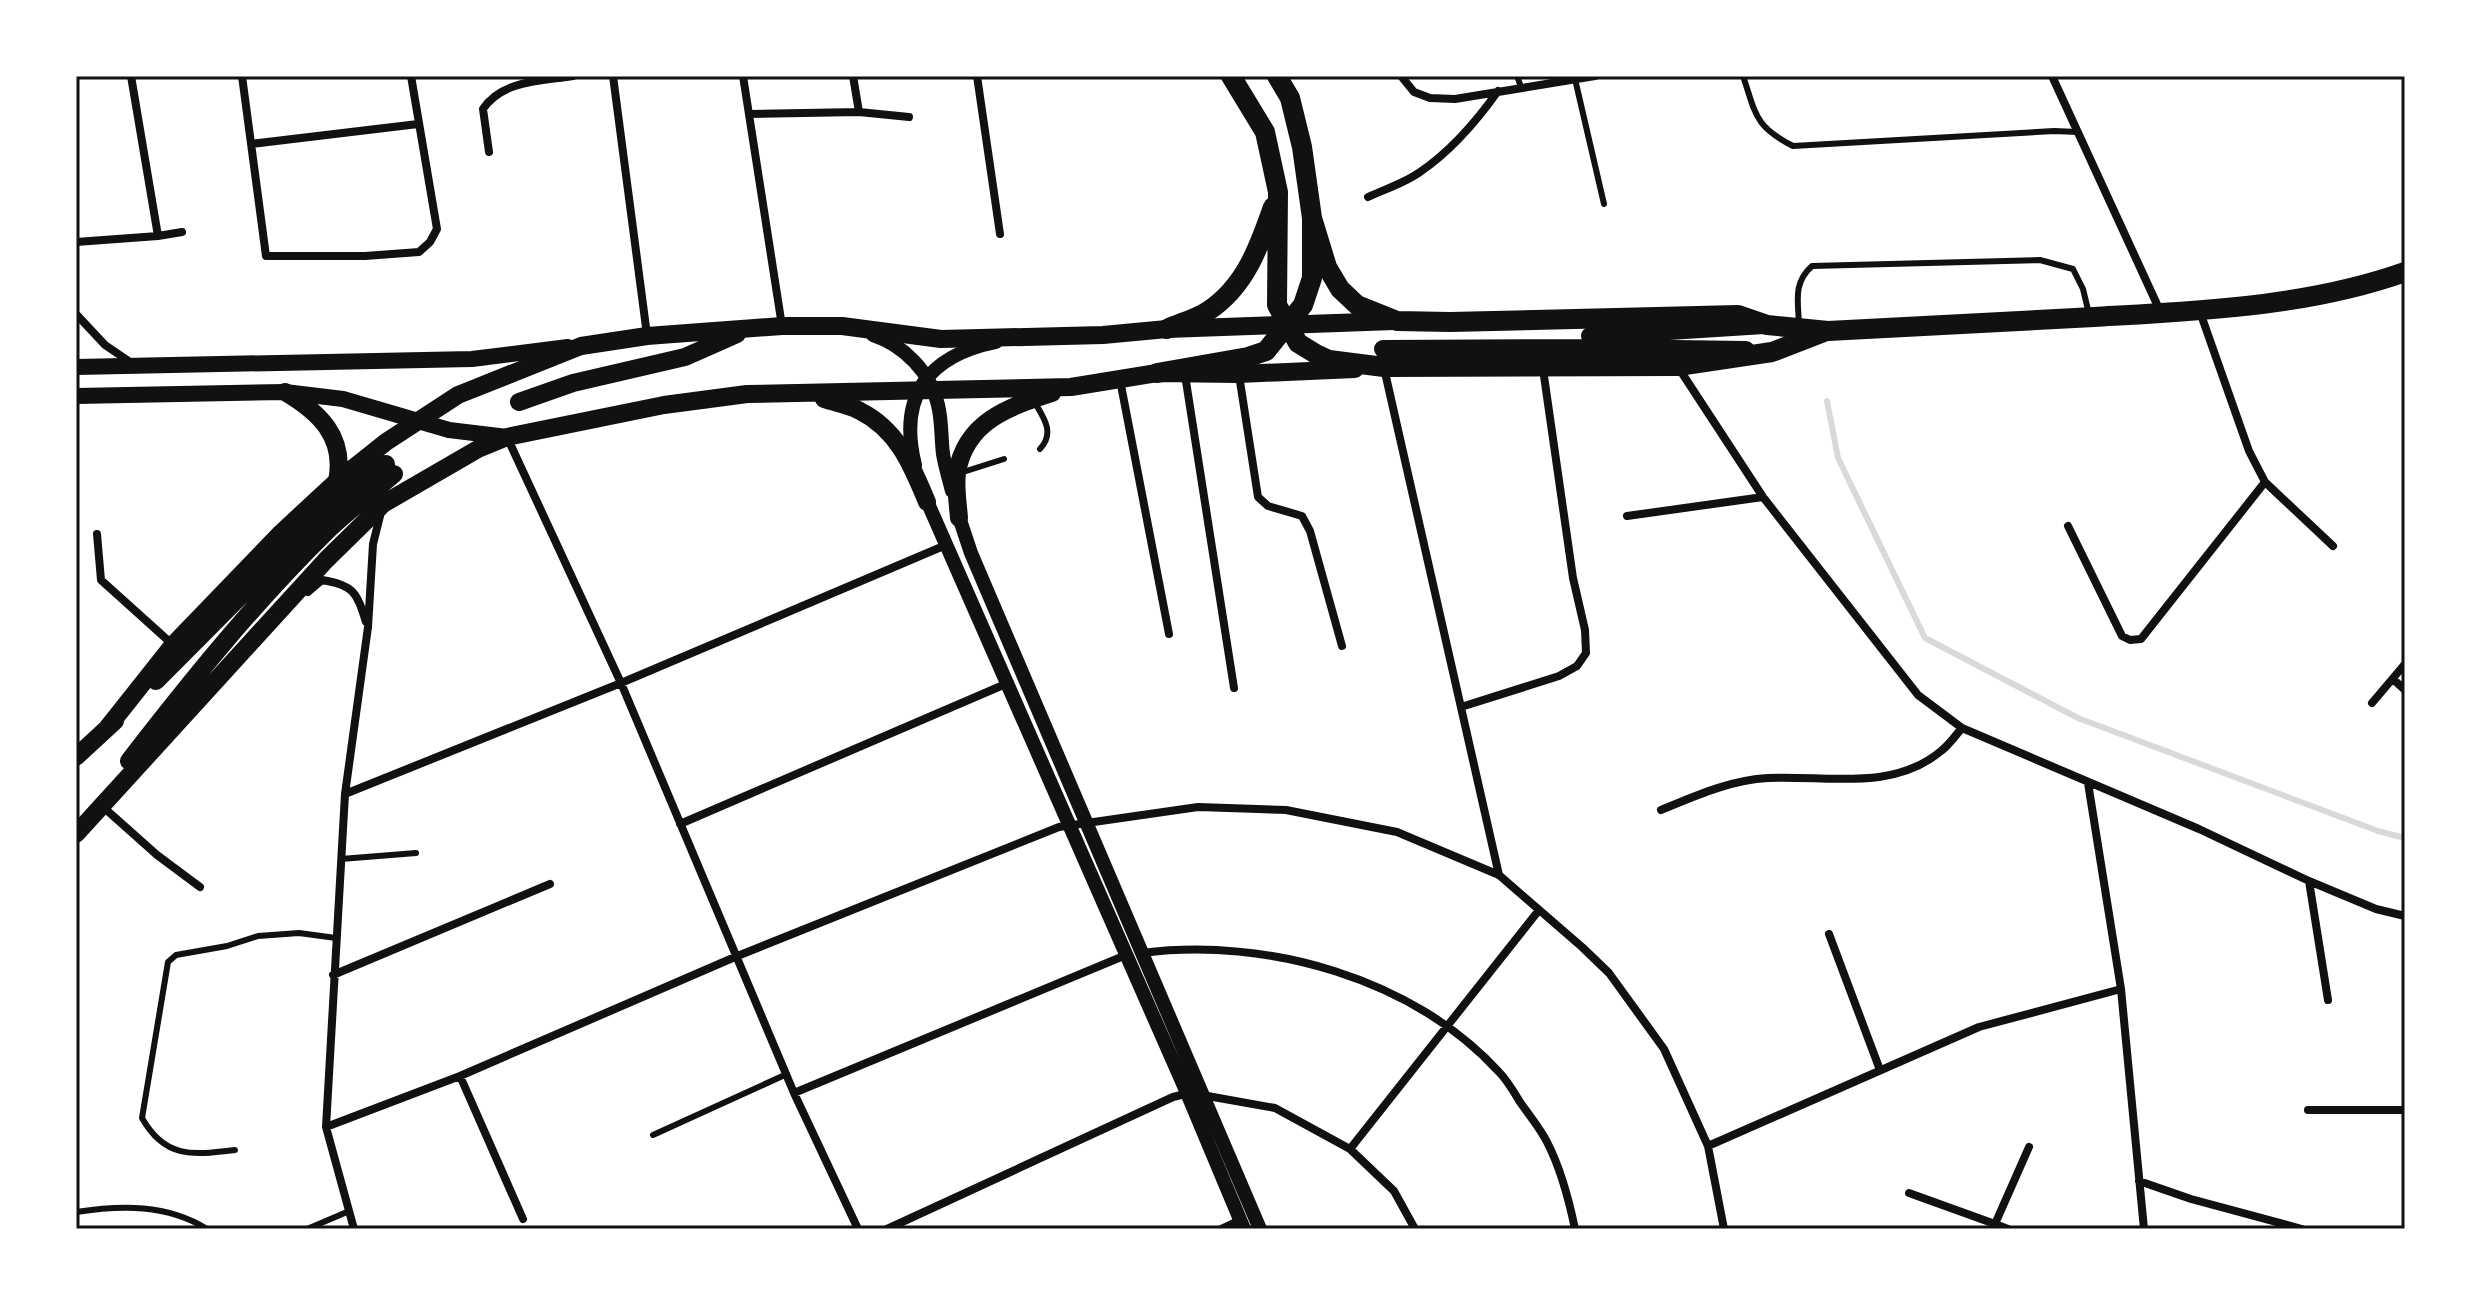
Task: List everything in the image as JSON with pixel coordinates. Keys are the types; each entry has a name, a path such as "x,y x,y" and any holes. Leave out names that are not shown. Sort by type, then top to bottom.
{"highway":[{"path":"1231,76 1265,132 1278,192 1277,302 1298,343 1329,360 1383,352 1543,367 1678,366 1772,352 1828,331"},
{"path":"1157,373 1266,351 1303,305 1312,278 1312,218 1302,147 1290,98 1277,76"},
{"path":"1167,329 1206,313 1229,295 1257,254 1278,192"},
{"path":"1312,218 1327,267 1340,289 1357,305 1397,321 1738,315 1767,325 1828,331 2161,314 2270,303 2405,272"}],"main road":[{"path":"76,367 472,359 647,336 782,326 842,326 941,339 1397,321"},
{"path":"76,832 326,560 383,504 478,449 507,437 664,405 747,394 810,395 926,386 1071,387 1157,373 1239,374 1383,352 1767,325"},
{"path":"519,402 573,383 685,357 751,328"},
{"path":"108,727 173,645 281,533 337,481 386,442 458,395 581,346"},
{"path":"1383,352 1602,348 1772,352"},
{"path":"959,518 957,474 967,443 988,418 1014,405 1071,387"},
{"path":"285,392 310,407 323,420 336,444 341,463 337,481"},
{"path":"76,396 285,392 343,399 449,430 507,437"},
{"path":"810,395 859,410 892,437 907,454 927,502"},
{"path":"76,757 254,586 318,518 390,469 326,532 192,679 76,832"}],"street":[{"path":"131,76 158,236"},
{"path":"242,76 266,256 365,256 419,252 430,242 437,229 411,76"},
{"path":"489,152 483,109 490,99 506,88 573,76"},
{"path":"613,76 647,336"},
{"path":"743,76 782,326"},
{"path":"853,76 859,112"},
{"path":"977,76 1000,234"},
{"path":"1401,76 1414,92 1430,98 1455,99 1595,76"},
{"path":"2052,76 2161,314"},
{"path":"1368,197 1417,174 1449,149 1480,117 1499,91"},
{"path":"749,114 859,112 909,117"},
{"path":"251,144 418,124"},
{"path":"76,242 182,232"},
{"path":"2199,310 2249,451 2265,482 2333,546"},
{"path":"76,314 105,345 134,365"},
{"path":"842,326 889,340 906,352 939,408 943,456 971,553 1260,1229"},
{"path":"1031,337 991,343 959,353 926,386 910,413 909,439 927,502 948,544 1242,1225 1221,1229"},
{"path":"1383,352 1499,875"},
{"path":"1678,366 1763,497 1918,695 1962,728 2199,829 2309,881 2376,909 2405,916"},
{"path":"1461,707 1559,676 1577,666 1586,653 1585,630 1573,578 1543,367"},
{"path":"1185,374 1234,688"},
{"path":"1239,374 1258,497 1268,506 1302,516 1310,531 1342,646"},
{"path":"1120,380 1169,634"},
{"path":"507,437 621,683 794,1093 858,1229"},
{"path":"2068,526 2122,636 2130,640 2141,639 2265,482"},
{"path":"1627,516 1763,497"},
{"path":"354,1229 326,1127 345,794 368,627 373,544 383,504"},
{"path":"97,534 101,580 173,645"},
{"path":"345,794 621,683 948,544"},
{"path":"274,619 322,580 343,583 358,596 368,627"},
{"path":"2372,703 2405,664"},
{"path":"2393,679 2405,690"},
{"path":"680,824 1008,683"},
{"path":"1661,810 1713,789 1765,778 1882,778 1910,769 1941,752 1962,728"},
{"path":"2088,783 2121,989 2144,1229"},
{"path":"102,806 157,855 200,887"},
{"path":"326,1127 460,1076 735,957 1069,825 1198,807 1286,810 1397,832 1499,875 1609,973 1664,1049 1708,1146 1724,1229"},
{"path":"2309,881 2328,1000"},
{"path":"333,975 550,884"},
{"path":"1350,1149 1539,910"},
{"path":"1829,934 1880,1070"},
{"path":"1142,953 1212,951 1293,959 1368,981 1447,1025 1500,1072 1547,1141 1569,1201 1575,1229"},
{"path":"794,1093 1126,955"},
{"path":"1708,1146 1979,1027 2121,989"},
{"path":"460,1076 523,1219"},
{"path":"887,1229 1187,1093 1275,1108 1350,1149 1394,1191 1415,1229"},
{"path":"2308,1110 2405,1110"},
{"path":"1995,1224 2029,1147"},
{"path":"2139,1181 2191,1199 2302,1229"},
{"path":"1909,1193 2008,1229"}],"lane":[{"path":"1517,76 1521,87"},
{"path":"1743,76 1758,122 1771,135 1793,146 2078,132"},
{"path":"1575,79 1604,204"},
{"path":"1799,328 1801,275 1812,266 2040,260 2073,269 2083,289 2090,317"},
{"path":"1033,399 1049,427 1047,442 1040,449"},
{"path":"957,474 1004,459"},
{"path":"341,859 416,853"},
{"path":"235,1150 194,1154 166,1147 152,1137 142,1118 168,962 176,955 227,946 258,936 299,933 336,938"},
{"path":"653,1135 787,1074"},
{"path":"76,1212 145,1207 193,1220 207,1229"},
{"path":"307,1229 347,1212"}],"waterway":[{"path":"1827,401 1838,458 1925,638 2078,718 2378,831 2405,838"}]}
